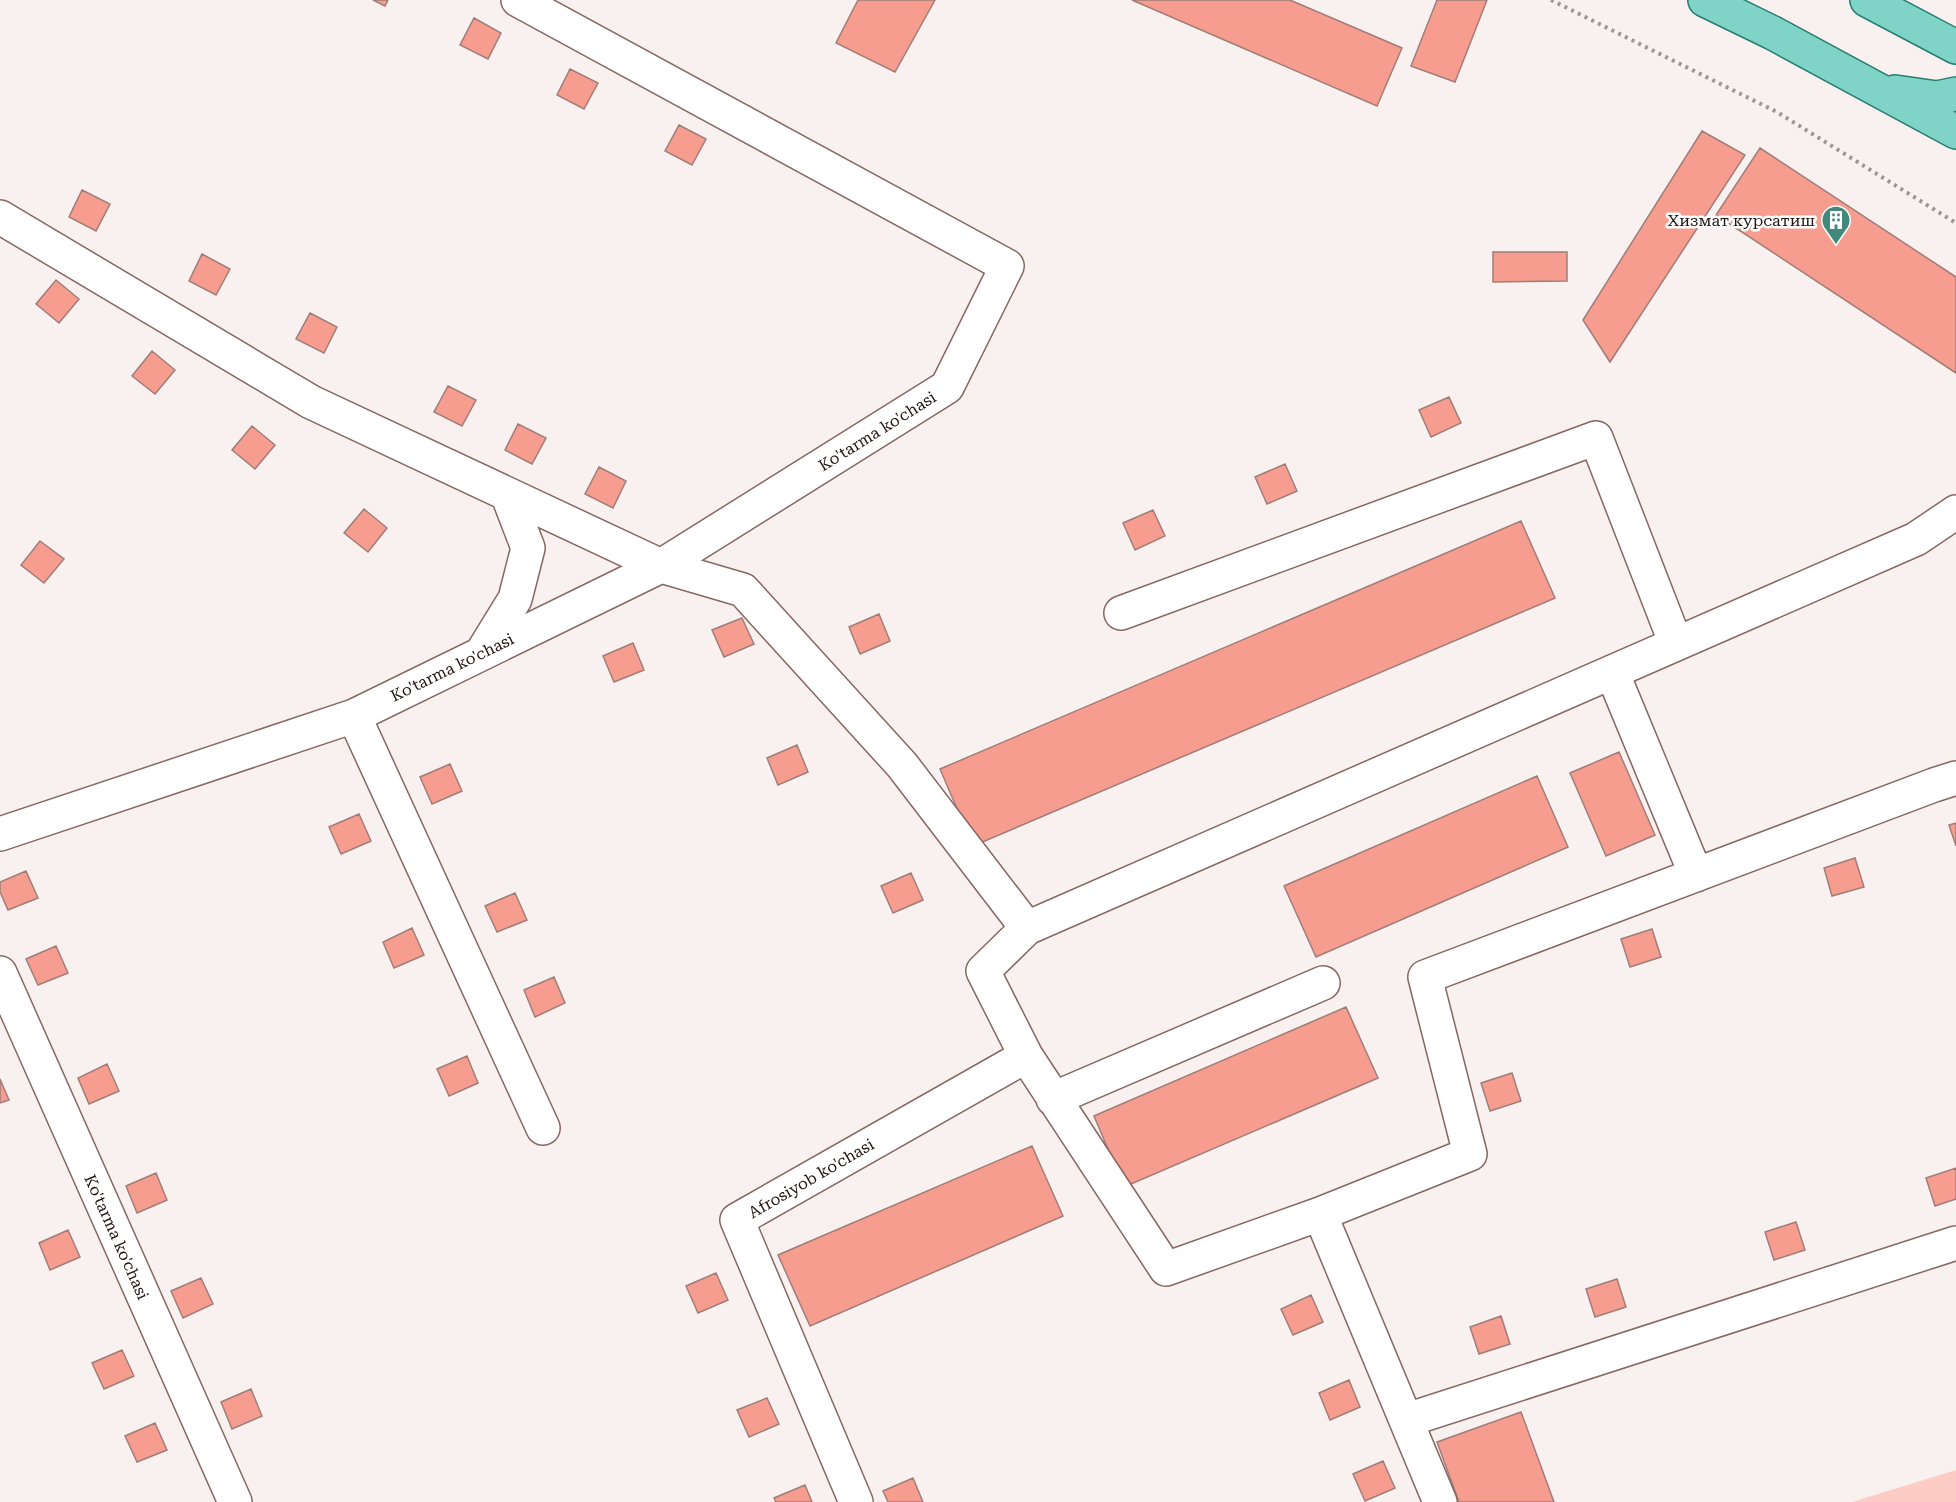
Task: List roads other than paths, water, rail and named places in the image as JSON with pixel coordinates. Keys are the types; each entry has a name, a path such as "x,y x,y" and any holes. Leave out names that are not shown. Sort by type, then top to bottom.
{"main road":[{"path":"1705,0 1773,33 1956,132"},
{"path":"1867,0 1956,46"},
{"path":"1873,87 1937,98 1956,94"}],"street":[{"name":"Ko'tarma ko'chasi","path":"0,834 354,716 661,566 947,387 1007,266 518,0"},
{"path":"0,217 311,402 661,566 743,590 902,765 1027,928"},
{"path":"1121,613 1596,438 1676,644"},
{"path":"483,651 515,599 528,548 508,496"},
{"path":"1956,512 1916,539 1027,928 983,971 1026,1056 1166,1269 1320,1214 1470,1154 1425,977 1956,778"},
{"path":"1612,672 1696,875"},
{"path":"354,716 543,1128"},
{"name":"Ko'tarma ko'chasi","path":"0,972 235,1502"},
{"path":"1053,1099 1323,983"},
{"name":"Afrosiyob ko'chasi","path":"856,1502 737,1220 1026,1056"},
{"path":"1320,1214 1440,1502"},
{"path":"1407,1420 1956,1242"}],"place":[{"name":"Хизмат курсатиш","path":"1836,246"}]}
